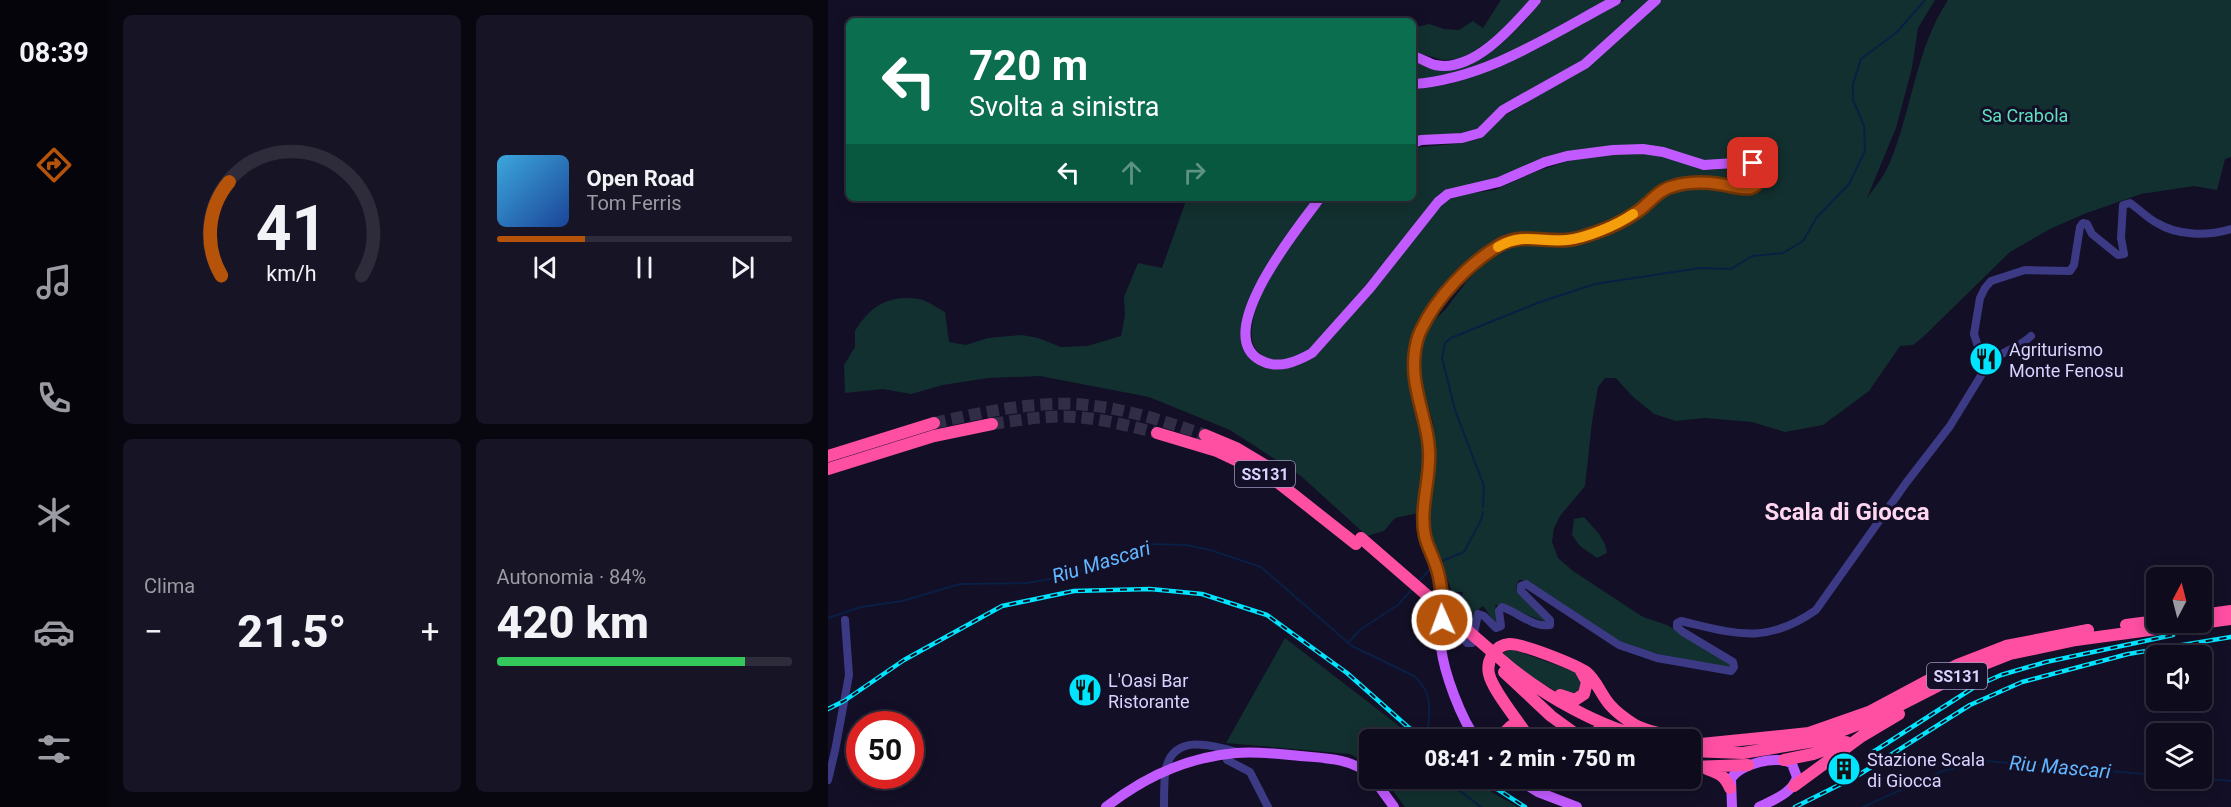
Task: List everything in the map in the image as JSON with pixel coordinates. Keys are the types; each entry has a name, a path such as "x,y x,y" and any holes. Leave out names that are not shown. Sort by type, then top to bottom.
{"highway":[{"path":"828,456 934,423"},
{"path":"828,469 934,436 992,423"},
{"name":"SS131","path":"1157,433 1217,451 1270,476 1359,541"},
{"name":"SS131","path":"1205,435 1236,448 1274,470 1359,541 1539,699 1600,729"},
{"path":"2212,614 2231,611"},
{"name":"SS131","path":"1701,751 1743,753 1815,741 1875,718 1967,671 2010,654 2065,642 2231,619"},
{"name":"SS131","path":"1701,741 1809,733 1869,712 1957,665 2006,646 2072,632 2146,622"},
{"path":"1523,729 1495,687 1489,673 1489,661 1493,653 1509,644 1523,646 1588,673 1610,705 1624,718 1644,729"},
{"path":"1505,668 1571,700 1579,698 1586,690 1586,679 1579,668"},
{"path":"1505,668 1551,716 1569,729"},
{"name":"SS131","path":"1505,668 1576,711 1620,729"},
{"path":"1794,786 1862,736 1917,704 1938,686"},
{"path":"1504,699 1511,729"},
{"path":"1508,729 1511,726"},
{"path":"1784,760 1813,754 1862,736"},
{"path":"1701,767 1748,765"},
{"path":"1701,769 1720,774 1730,788"}],"main road":[{"path":"1416,57 1436,65 1464,60 1493,45 1509,31 1536,0"},
{"path":"1416,84 1469,74 1529,47 1616,0"},
{"path":"1416,142 1462,138 1480,133 1503,110 1586,64 1656,0"},
{"path":"1318,201 1269,269 1255,295 1249,315 1246,331 1248,348 1258,359 1271,364 1300,361 1312,353 1370,288 1438,202 1448,194 1499,183 1545,162 1567,156 1613,150 1643,149 1663,152 1704,165 1750,162 1760,171 1758,183 1750,188 1717,183 1672,186 1657,193 1641,209 1626,219 1570,240 1517,238 1501,245 1455,283 1431,312 1420,332 1415,353 1415,380 1428,430 1430,454 1423,517 1425,537 1436,564 1442,599 1441,646 1446,669 1471,729"},
{"path":"1106,807 1121,795 1165,771 1189,762 1238,752 1336,760 1359,768"},
{"path":"1732,805 1730,788 1734,773 1748,765 1784,760 1792,764 1796,769 1797,777 1794,786 1759,807"},
{"path":"1381,789 1394,807"},
{"path":"1539,789 1576,807"}],"street":[{"path":"1985,369 1974,334 1980,298 1985,288 1991,281 2025,270 2070,271 2074,265 2080,227 2083,223 2087,224 2092,234 2118,255 2124,254 2121,238 2123,205 2130,203 2154,222 2169,230 2215,234 2231,230"},
{"path":"1442,599 1458,598 1464,639 1467,643 1472,643 1474,638 1478,614 1484,616 1493,626 1500,627 1502,622 1498,611 1502,607 1527,620 1550,625 1551,620 1521,591 1521,586 1526,584 1619,645 1632,651 1657,658 1731,670 1734,667 1733,662 1683,632 1677,627 1677,622 1737,633 1756,634 1780,630 1801,621 1816,610 1906,483 1950,426 1990,359 2022,345 2031,336"},
{"path":"828,780 849,675 845,620"},
{"path":"1164,807 1165,771 1171,756 1187,744 1217,746 1238,752"},
{"path":"1225,754 1227,760 1250,772 1268,807"}],"green space":[{"path":"1501,0 1532,0 1504,32 1458,59 1444,60 1416,53 1416,27 1429,24 1444,29 1459,30 1473,21 1483,28"},
{"path":"1542,0 1609,0 1544,36 1479,66 1450,77 1416,79 1416,62 1430,67 1495,49 1520,26"},
{"path":"1625,0 1652,0 1583,62 1495,112 1478,130 1471,133 1416,140 1416,90 1450,84 1541,47"},
{"name":"Sa Crabola","path":"1661,0 1935,0 1918,28 1912,68 1896,128 1867,198 1890,162 1921,59 1937,19 1948,0 2231,0 2231,157 2225,159 2217,190 2194,186 2141,194 2050,229 2010,252 1923,337 1913,345 1900,346 1869,391 1823,425 1785,432 1752,422 1705,418 1676,421 1654,414 1631,395 1616,378 1605,378 1598,387 1585,486 1560,516 1554,528 1552,542 1558,558 1573,571 1643,617 1667,625 1725,660 1730,666 1727,668 1639,650 1615,640 1524,580 1519,580 1516,587 1549,623 1501,605 1495,605 1499,617 1497,625 1483,606 1475,612 1473,617 1460,601 1463,592 1452,592 1430,531 1434,454 1433,423 1420,377 1423,341 1432,322 1481,267 1511,245 1525,241 1572,245 1631,224 1659,199 1679,188 1758,192 1767,181 1767,172 1764,164 1756,158 1746,156 1711,161 1609,146 1495,180 1448,189 1438,195 1407,237 1309,351 1300,356 1280,360 1270,359 1255,348 1252,329 1257,306 1269,280 1301,230 1325,201 1416,201 1416,148 1463,143 1478,139 1501,118 1583,69"},
{"path":"1623,152 1654,153 1697,168 1712,170 1747,166 1753,170 1749,178 1742,181 1719,178 1668,182 1610,223 1564,236 1520,234 1502,241 1476,259 1414,341 1424,445 1418,513 1395,518 1384,531 1367,536 1301,476 1230,430 1149,397 1040,376 988,378 943,385 911,394 883,389 845,393 844,365 855,347 855,331 874,309 898,298 929,302 945,312 949,342 966,345 988,338 1022,335 1038,338 1061,347 1087,346 1121,336 1125,315 1124,297 1138,263 1162,268 1186,201 1314,201 1281,244 1244,341 1276,369 1293,367 1308,360 1444,201 1459,195 1495,190 1535,172 1571,160"},
{"path":"1584,517 1605,544 1607,553 1597,558 1580,546 1572,535 1574,519"},
{"path":"1285,638 1403,729 1359,729 1359,759 1350,754 1226,743"},
{"path":"1511,649 1579,673 1583,686 1577,696 1559,693 1521,671 1503,653"},
{"path":"1392,789 1486,789 1518,807 1405,807"}],"waterway":[{"path":"1483,507 1484,486 1455,410 1442,358 1445,343 1451,338 1540,302 1595,284 1700,268 1731,269 1752,256 1783,253 1803,241 1817,217 1849,184 1865,151 1864,126 1853,100 1853,84 1861,59 1897,32 1925,0"},
{"path":"1442,561 1464,552 1483,512"},
{"name":"Riu Mascari","path":"828,618 861,607 902,601 960,584 1027,583 1050,579 1085,570 1112,556 1150,544 1186,545 1210,550 1261,567 1352,646 1414,676 1421,683 1428,697 1428,729"},
{"path":"1419,581 1433,566"},
{"path":"1348,643 1361,629 1398,605 1413,588"},
{"name":"Riu Mascari","path":"1863,807 1943,771 1986,761 2146,774"},
{"name":"Riu Mascari","path":"2212,779 2231,781"},
{"name":"Riu Mascari","path":"1457,789 1481,807"}],"tunnel":[{"path":"934,423 1022,406 1075,404 1141,415 1205,435"},
{"path":"992,424 1044,417 1075,417 1127,425 1157,433"}],"railway":[{"path":"828,709 844,701 904,660 1002,606 1074,591 1150,589 1202,594 1267,615 1347,673 1411,729"},
{"path":"1870,754 1976,686 2001,675 2046,662 2173,635"},
{"path":"1795,807 1857,776 1970,705 2022,682 2128,654 2231,637"},
{"path":"1497,789 1525,807"}],"slow traffic":[{"path":"1498,247 1517,238 1570,240 1612,226 1633,214"}],"place":[{"name":"Agriturismo Monte Fenosu","path":"1986,359"},
{"name":"L'Oasi Bar Ristorante","path":"1085,690"},
{"name":"Stazione Scala di Giocca","path":"1844,769"}],"district":[{"name":"Scala di Giocca","path":"1847,512"}],"route":[{"path":"1442,620 1440,578 1425,537 1423,517 1430,454 1428,430 1415,380 1415,353 1420,332 1431,312 1455,283 1501,245 1517,238 1570,240 1612,226 1641,209 1657,193 1672,186 1717,183 1750,188 1758,183 1760,177 1759,169 1753,163"}]}
